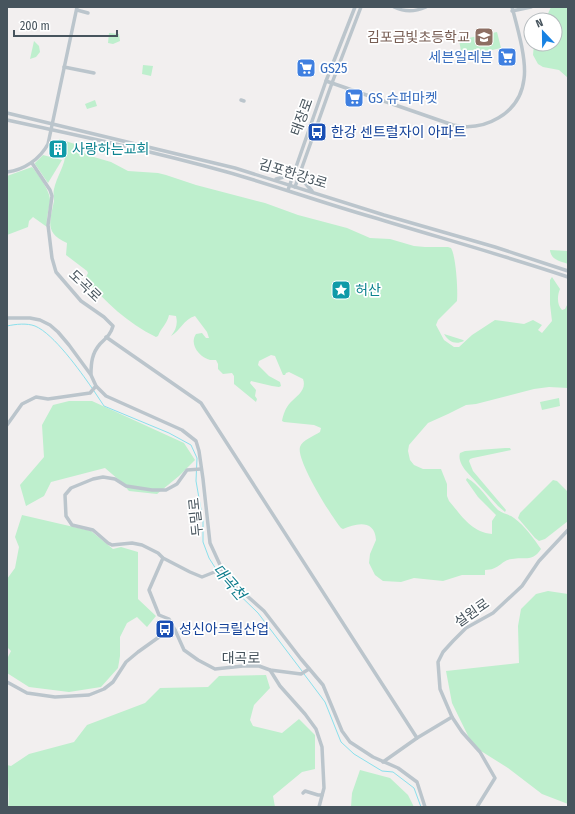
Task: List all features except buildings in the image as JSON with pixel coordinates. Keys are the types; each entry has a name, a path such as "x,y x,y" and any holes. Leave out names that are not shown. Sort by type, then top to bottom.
{"street":[{"name":"태장로","path":"288,190 326,81 355,7"},
{"path":"294,192 332,83 361,7"},
{"path":"394,7 408,11 426,7"},
{"path":"326,81 453,125 474,127 490,123 501,117 520,94 523,84 524,64 512,9 531,7"},
{"path":"7,172 19,169 32,163 47,147 77,9 88,13"},
{"path":"64,67 94,73"},
{"name":"김포한강3로","path":"7,112 196,157 290,184 384,215 495,247 568,271"},
{"name":"김포한강3로","path":"7,120 52,129 204,166 490,251 568,277"},
{"name":"도곡로","path":"32,163 52,194 53,199 48,219 52,258 56,272 81,301 104,317 113,326 112,332 106,337"},
{"path":"272,179 284,177 295,168"},
{"path":"301,169 305,183 313,192"},
{"name":"두밀로","path":"7,318 30,318 40,320 50,325 69,345 91,376 95,387 106,396 182,430 196,441 210,543 221,570 228,579 264,611 305,671 323,685 342,731 350,742 373,757 398,768 417,782 425,807"},
{"path":"91,376 91,362 98,346 106,337 201,403 417,738"},
{"path":"7,425 22,404 36,397 48,399 90,393 95,387"},
{"path":"200,469 186,470 176,484 166,490 152,490 126,486 115,479 103,477 94,479 71,488 65,495 66,516 72,525 94,530 112,545 132,543 142,544 158,553 163,558 190,572 202,576 221,570"},
{"name":"설원로","path":"477,807 495,778 480,752 462,732 452,717 440,689 438,662 452,640 466,628 493,612 522,586 539,561 568,530"},
{"name":"대곡로","path":"163,558 149,590 159,615 169,619 184,650 198,660 215,669 259,666 270,670 280,686 316,729 322,747 324,788 319,807"},
{"path":"7,682 27,693 55,697 89,695 104,690 113,682 126,662 166,632 175,630"},
{"path":"270,670 305,671"},
{"path":"384,762 417,738 452,717"},
{"path":"303,793 305,791 322,795"}],"green space":[{"path":"551,7 568,7 568,78 559,70 543,67 538,64 533,55 533,52 563,52 563,12 549,12"},
{"path":"497,32 501,48 462,57 459,40"},
{"path":"109,33 119,34 120,41 113,44 108,43"},
{"path":"34,41 39,46 40,52 36,57 30,59"},
{"path":"143,65 153,66 151,76 142,74"},
{"path":"95,100 97,106 87,109 85,104"},
{"path":"59,139 75,144 87,155 111,162 128,171 166,175 196,185 265,203 298,215 347,228 370,238 390,239 414,246 451,248 453,252 457,282 457,301 438,320 436,325 444,340 454,347 459,347 472,335 495,320 524,324 533,320 542,325 538,330 542,333 552,321 550,280 552,277 560,289 558,295 559,306 562,310 565,309 568,303 568,388 549,387 534,389 476,404 466,405 428,423 409,445 408,451 410,460 414,465 423,469 441,469 447,484 447,496 449,501 463,518 473,527 485,533 492,534 492,521 496,515 478,497 466,480 467,478 479,488 498,510 518,521 526,529 541,549 538,553 531,558 516,558 505,561 497,567 490,570 485,570 485,575 462,575 443,581 414,578 401,582 383,581 375,575 369,563 370,554 376,540 375,533 369,526 364,524 354,525 343,529 341,528 323,501 303,463 300,454 301,445 306,440 320,432 321,428 314,425 282,421 287,407 304,386 303,379 289,372 283,375 275,356 271,355 259,361 258,365 269,376 280,382 281,386 272,386 251,381 250,383 256,390 256,402 234,384 234,376 232,373 223,374 218,369 216,360 210,360 202,356 196,350 194,346 194,338 196,334 202,333 206,338 209,338 207,332 195,316 185,322 171,336 176,327 177,319 176,316 169,315 161,331 156,337 126,319 109,304 85,279 88,273 87,271 66,255 67,243 55,235 50,226 55,184 64,163 66,153 65,147 58,144"},
{"path":"43,155 62,160 48,183 35,164"},
{"path":"32,167 44,183 50,197 47,227 33,217 29,221 28,227 7,235 7,176"},
{"path":"550,250 568,251 568,264 554,258"},
{"path":"444,334 464,341 458,343 452,342"},
{"path":"559,398 560,406 542,410 540,402"},
{"path":"69,401 92,401 184,443 195,460 179,476 157,494 129,491 105,468 51,482 44,496 26,506 20,485 44,457 42,425 53,405"},
{"path":"510,448 511,450 473,458 469,461 473,471 506,510 505,512 466,471 461,462 460,453 465,451"},
{"path":"553,480 557,481 568,492 568,521 545,539 539,541 518,518 520,513"},
{"path":"22,515 91,531 113,549 121,547 138,552 138,599 156,616 147,627 137,617 127,623 120,637 120,656 118,668 101,687 69,692 29,687 7,673 7,659 11,651 7,647 7,579 15,568 19,547 15,537"},
{"path":"548,591 568,594 568,804 542,794 508,768 473,746 452,703 446,671 519,663 518,626 521,609 536,594"},
{"path":"266,675 270,688 254,705 250,720 253,726 282,733 299,719 315,735 315,769 302,772 273,796 275,807 8,807 9,797 7,765 11,766 29,754 74,742 87,725 145,703 160,688 208,687 219,676"},
{"path":"360,770 390,778 408,795 414,807 351,807 352,793"}],"waterway":[{"name":"대곡천","path":"7,326 29,324 42,330 66,354 92,388"},
{"name":"대곡천","path":"94,391 104,406 169,433 191,445 197,458 196,481 203,521 203,542 209,558 216,569"},
{"name":"대곡천","path":"218,572 223,579 258,613 302,671"},
{"name":"대곡천","path":"304,674 325,702 341,742 354,754 382,771 393,772 414,788 421,807"}],"place":[{"name":"김포금빛초등학교","path":"484,37"},
{"name":"세븐일레븐","path":"507,57"},
{"name":"GS25","path":"306,68"},
{"name":"GS 슈퍼마켓","path":"354,98"},
{"name":"한강 센트럴자이 아파트","path":"317,132"},
{"name":"사랑하는교회","path":"58,149"},
{"name":"허산","path":"341,290"},
{"name":"성신아크릴산업","path":"165,629"}]}
